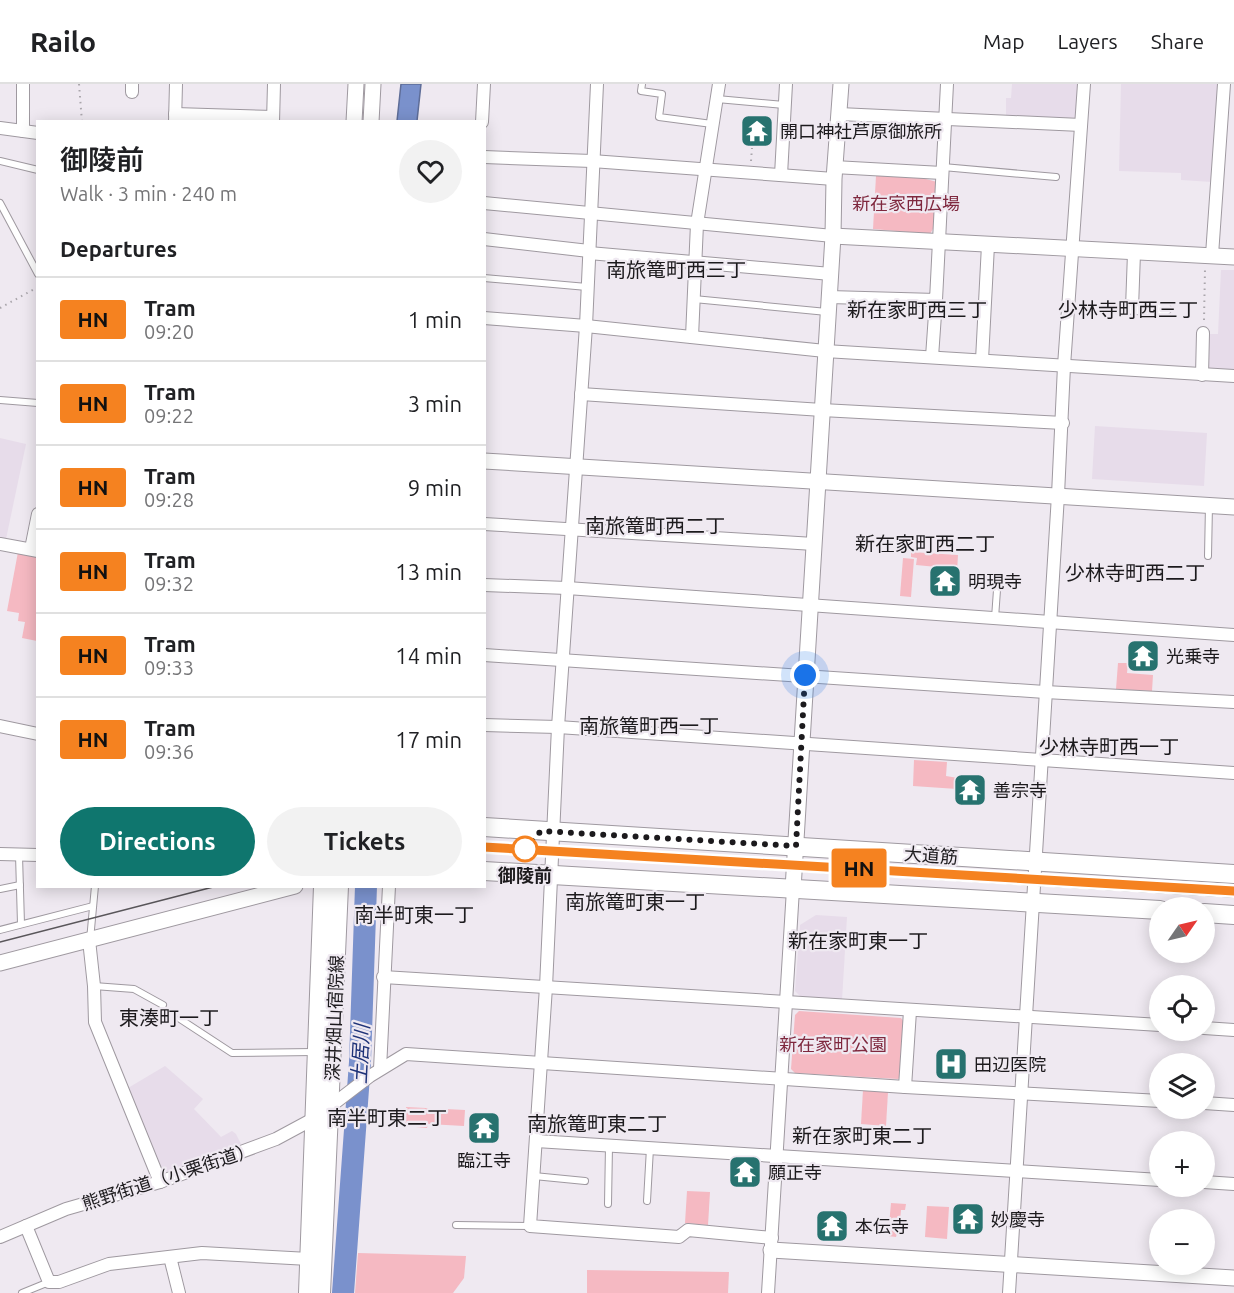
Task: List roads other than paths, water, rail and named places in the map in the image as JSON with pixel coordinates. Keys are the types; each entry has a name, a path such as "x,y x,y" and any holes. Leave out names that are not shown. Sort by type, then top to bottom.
{"main road":[{"name":"大道筋","path":"486,827 1234,874"},
{"path":"486,871 1149,909"},
{"name":"深井畑山宿院線","path":"309,1293 323,888"},
{"name":"深井畑山宿院線","path":"321,1293 339,888"},
{"path":"1215,914 1234,915"}],"street":[{"path":"23,84 23,131"},
{"path":"176,84 175,118 273,119 274,84"},
{"path":"354,120 356,84"},
{"path":"371,120 373,84"},
{"path":"482,120 484,84"},
{"path":"597,84 586,326 562,660 546,987 530,1226 679,1237 688,1230 772,1244 1011,1265 1234,1278"},
{"path":"692,337 697,224 719,84"},
{"path":"781,176 786,84"},
{"path":"768,1293 805,675 819,482 833,236 834,173 841,84"},
{"path":"932,357 946,84"},
{"path":"1009,1293 1063,423 1064,366 1084,84"},
{"path":"1209,255 1224,84"},
{"path":"839,114 945,117 1081,125"},
{"path":"0,128 36,133"},
{"path":"486,157 592,161 781,176 942,170"},
{"path":"486,203 833,236 1234,257"},
{"path":"486,239 695,263 831,274"},
{"path":"982,360 988,245"},
{"path":"1134,253 1132,308 1165,309"},
{"path":"829,304 936,300"},
{"path":"486,318 586,326 825,351 1234,376"},
{"path":"1202,375 1203,333"},
{"path":"581,394 1063,423"},
{"path":"486,461 1234,507"},
{"path":"486,524 814,544"},
{"path":"0,544 34,550 36,532"},
{"path":"486,585 567,588 1234,635"},
{"path":"486,655 1045,692 1234,702"},
{"path":"486,725 558,727 1234,773"},
{"path":"0,726 36,734"},
{"path":"0,854 36,855"},
{"path":"0,963 287,888"},
{"path":"375,1072 389,888"},
{"path":"90,940 95,1022 160,1182"},
{"path":"383,977 787,1004 1149,1024"},
{"path":"904,1087 910,1011"},
{"path":"1215,1029 1234,1030"},
{"name":"熊野街道（小栗街道）","path":"0,1237 66,1209 160,1182 276,1139 315,1118 346,1092 406,1054 904,1087 1149,1100"},
{"path":"1215,1104 1234,1105"},
{"path":"536,1141 1149,1179"},
{"path":"1215,1183 1234,1184"},
{"path":"26,1226 49,1282 58,1282 110,1264 202,1253 309,1259"},
{"path":"170,1257 179,1293"}],"lane":[{"path":"642,84 641,91 662,94 659,117 712,124"},
{"path":"778,84 786,84"},
{"path":"716,99 785,105"},
{"path":"0,161 36,170"},
{"path":"942,170 1056,177"},
{"path":"0,203 36,270"},
{"path":"486,278 587,287"},
{"path":"694,298 829,304"},
{"path":"0,400 36,403"},
{"path":"1208,555 1209,505"},
{"path":"995,618 998,576"},
{"path":"19,855 21,924"},
{"path":"0,889 20,885"},
{"path":"90,940 95,888"},
{"path":"0,930 93,906"},
{"path":"94,986 134,989 163,1005"},
{"path":"180,1019 232,1053 317,1052"},
{"path":"608,1204 609,1146"},
{"path":"647,1201 650,1148"},
{"path":"534,1176 585,1180"},
{"path":"456,1225 530,1226"},
{"path":"22,1293 49,1282"}],"water":[{"path":"401,84 421,84 417,120 397,120"}],"waterway":[{"name":"土居川","path":"343,1293 360,1062 366,888"}],"tram line":[{"name":"HN","path":"486,847 1234,891"},
{"path":"486,852 1234,897"},
{"path":"0,942 209,888"}],"place":[{"name":"開口神社芦原御旅所","path":"757,131"},
{"name":"明現寺","path":"945,581"},
{"name":"光乗寺","path":"1143,656"},
{"name":"善宗寺","path":"970,790"},
{"name":"御陵前","path":"525,849"},
{"name":"田辺医院","path":"951,1064"},
{"name":"臨江寺","path":"484,1128"},
{"name":"願正寺","path":"745,1172"},
{"name":"妙慶寺","path":"968,1219"},
{"name":"本伝寺","path":"832,1226"}],"district":[{"name":"南旅篭町西三丁","path":"676,269"},
{"name":"新在家町西三丁","path":"917,309"},
{"name":"少林寺町西三丁","path":"1128,309"},
{"name":"南旅篭町西二丁","path":"655,525"},
{"name":"新在家町西二丁","path":"925,543"},
{"name":"少林寺町西二丁","path":"1135,572"},
{"name":"南旅篭町西一丁","path":"649,725"},
{"name":"少林寺町西一丁","path":"1109,746"},
{"name":"南旅篭町東一丁","path":"635,901"},
{"name":"南半町東一丁","path":"414,914"},
{"name":"新在家町東一丁","path":"858,940"},
{"name":"東湊町一丁","path":"169,1017"},
{"name":"南半町東二丁","path":"387,1117"},
{"name":"南旅篭町東二丁","path":"597,1123"},
{"name":"新在家町東二丁","path":"862,1135"}],"park label":[{"name":"新在家西広場","path":"906,203"},
{"name":"新在家町公園","path":"833,1044"}]}
